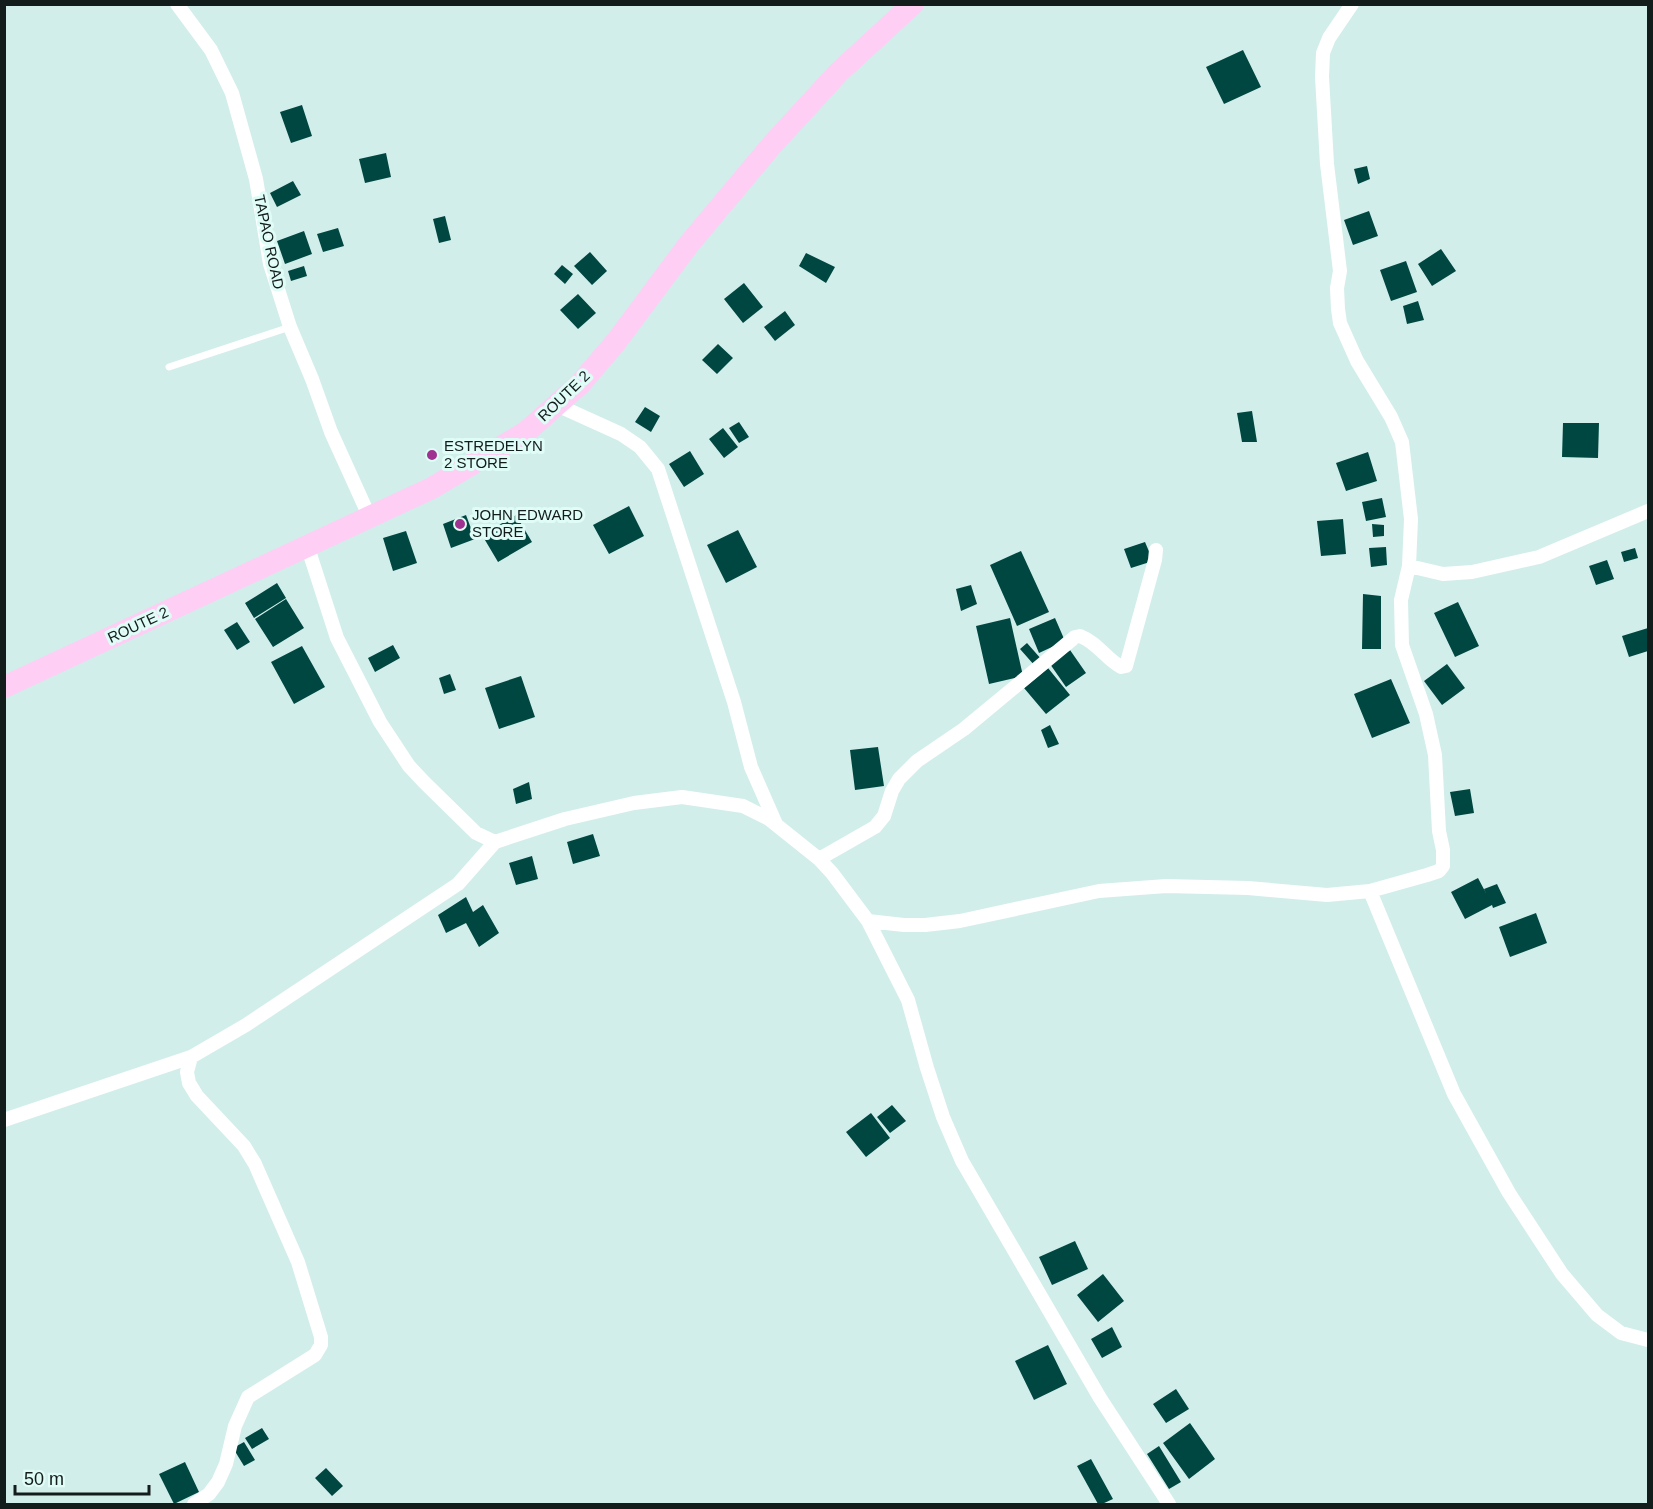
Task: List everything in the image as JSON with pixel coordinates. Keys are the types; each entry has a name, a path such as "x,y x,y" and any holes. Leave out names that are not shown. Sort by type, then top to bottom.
{"highway":[{"name":"ROUTE 2","path":"4,687 432,488 475,465 526,432 580,384 616,342 689,243 771,146 838,73 913,4"}],"street":[{"name":"TAPAO ROAD","path":"177,4 211,50 232,93 256,179 270,264 290,327 331,432 370,518"},
{"path":"868,921 925,925 960,921 1099,891 1166,886 1248,888 1327,895 1370,891 1439,871 1444,862 1439,831 1435,755 1426,714 1402,645 1401,600 1409,566 1411,519 1402,442 1381,400 1357,361 1340,323 1338,309 1336,288 1340,271 1327,164 1322,77 1323,53 1329,38 1352,4"},
{"path":"557,405 621,434 640,447 658,469 731,692 751,767 777,825"},
{"path":"1409,566 1443,574 1472,572 1539,557 1648,512"},
{"path":"307,545 337,638 380,722 409,766 424,782 476,833 495,843"},
{"path":"819,859 875,827 884,816 899,778 916,761 964,729 1075,637 1080,636 1097,644 1112,662 1121,667 1125,666 1156,550"},
{"path":"4,1120 191,1057 265,1012 458,884 495,843 565,819 665,798 703,799 743,806 777,825 819,859 868,921 908,1000 943,1117 962,1161 1100,1398 1169,1504"},
{"path":"1370,891 1454,1094 1509,1193 1562,1274 1597,1315 1621,1333 1648,1340"},
{"path":"191,1057 187,1071 189,1083 244,1146 264,1183 298,1262 321,1337 321,1345 315,1355 248,1396 235,1426 226,1464 218,1482 209,1494 194,1504"}],"lane":[{"path":"169,367 290,327"}],"building":[{"path":"1243,50 1261,87 1224,104 1206,67"},
{"path":"302,105 312,136 291,143 280,112"},
{"path":"386,153 391,177 365,183 359,159"},
{"path":"1367,166 1370,179 1358,184 1354,169"},
{"path":"293,181 301,195 277,207 270,193"},
{"path":"1369,211 1378,236 1353,245 1344,220"},
{"path":"445,216 451,240 439,243 433,219"},
{"path":"338,228 344,246 323,252 317,234"},
{"path":"304,231 312,254 285,264 277,241"},
{"path":"1441,249 1456,271 1432,286 1418,264"},
{"path":"590,252 607,271 592,285 574,266"},
{"path":"806,253 835,267 826,283 799,266"},
{"path":"1406,261 1417,292 1391,301 1380,270"},
{"path":"562,265 573,274 565,284 554,274"},
{"path":"304,266 307,276 291,281 288,271"},
{"path":"744,283 763,307 743,323 724,299"},
{"path":"578,294 596,313 578,329 560,310"},
{"path":"1418,301 1424,320 1407,324 1403,306"},
{"path":"785,311 795,325 775,341 764,327"},
{"path":"718,344 733,358 717,374 702,360"},
{"path":"645,407 660,416 651,432 635,422"},
{"path":"1252,411 1257,442 1242,442 1237,413"},
{"path":"739,422 749,437 739,443 729,428"},
{"path":"1563,423 1599,423 1598,458 1562,457"},
{"path":"723,428 738,447 724,458 709,439"},
{"path":"690,451 704,474 684,487 669,464"},
{"path":"1368,452 1377,481 1346,491 1336,463"},
{"path":"1382,498 1386,517 1366,521 1362,502"},
{"path":"629,506 644,536 609,554 593,525"},
{"path":"466,515 475,539 451,548 443,524"},
{"path":"516,515 532,542 498,562 482,535"},
{"path":"1343,519 1346,554 1321,556 1317,521"},
{"path":"1372,524 1384,525 1384,536 1373,537"},
{"path":"738,530 757,567 726,583 707,545"},
{"path":"406,531 417,563 393,571 383,538"},
{"path":"1145,542 1153,561 1131,568 1124,549"},
{"path":"1386,547 1387,565 1371,567 1369,548"},
{"path":"1635,548 1638,558 1624,562 1621,552"},
{"path":"1021,551 1049,612 1017,626 990,565"},
{"path":"1607,560 1614,579 1596,585 1589,566"},
{"path":"277,583 286,598 254,618 245,603"},
{"path":"971,585 977,604 961,611 956,589"},
{"path":"1363,594 1381,596 1381,649 1362,649"},
{"path":"286,599 304,628 273,647 255,619"},
{"path":"1458,602 1479,646 1455,657 1434,613"},
{"path":"1010,618 1023,676 989,684 976,626"},
{"path":"1055,618 1065,641 1039,653 1029,629"},
{"path":"237,622 250,642 237,650 224,630"},
{"path":"1648,628 1648,651 1629,657 1622,636"},
{"path":"1027,643 1042,660 1035,666 1020,649"},
{"path":"393,645 400,658 375,672 368,658"},
{"path":"302,646 325,687 294,704 271,662"},
{"path":"1070,650 1086,673 1066,687 1050,664"},
{"path":"1447,664 1465,688 1442,705 1424,681"},
{"path":"1048,668 1070,695 1046,714 1024,688"},
{"path":"450,674 456,690 444,694 439,678"},
{"path":"521,676 535,717 499,729 485,688"},
{"path":"1391,679 1410,723 1372,738 1354,694"},
{"path":"1050,725 1059,744 1048,748 1041,730"},
{"path":"878,747 884,786 855,790 850,750"},
{"path":"529,782 532,799 516,804 513,789"},
{"path":"1470,789 1474,813 1455,816 1450,792"},
{"path":"593,834 600,856 573,864 567,842"},
{"path":"532,856 538,879 516,885 509,863"},
{"path":"1478,878 1487,895 1484,889 1497,884 1506,903 1493,908 1492,905 1465,919 1451,892"},
{"path":"466,897 473,912 483,905 499,933 479,947 466,923 446,933 438,915"},
{"path":"1536,913 1547,943 1510,957 1499,927"},
{"path":"892,1105 906,1121 890,1133 877,1117"},
{"path":"871,1113 890,1138 866,1157 846,1132"},
{"path":"1075,1241 1088,1269 1052,1285 1039,1257"},
{"path":"1103,1274 1124,1301 1098,1322 1077,1295"},
{"path":"1112,1327 1122,1347 1102,1358 1091,1339"},
{"path":"1048,1345 1067,1384 1034,1400 1015,1361"},
{"path":"1176,1389 1189,1409 1166,1423 1153,1404"},
{"path":"1190,1423 1215,1459 1189,1479 1163,1443"},
{"path":"262,1428 269,1439 252,1449 245,1438"},
{"path":"244,1442 255,1460 244,1466 233,1448"},
{"path":"1159,1446 1181,1482 1169,1489 1147,1454"},
{"path":"1091,1459 1113,1499 1102,1504 1098,1504 1077,1466"},
{"path":"185,1462 199,1492 174,1504 159,1474"},
{"path":"326,1468 343,1486 332,1496 315,1478"}],"place":[{"name":"ESTREDELYN 2 STORE","path":"432,455"},
{"name":"JOHN EDWARD STORE","path":"460,524"}]}
